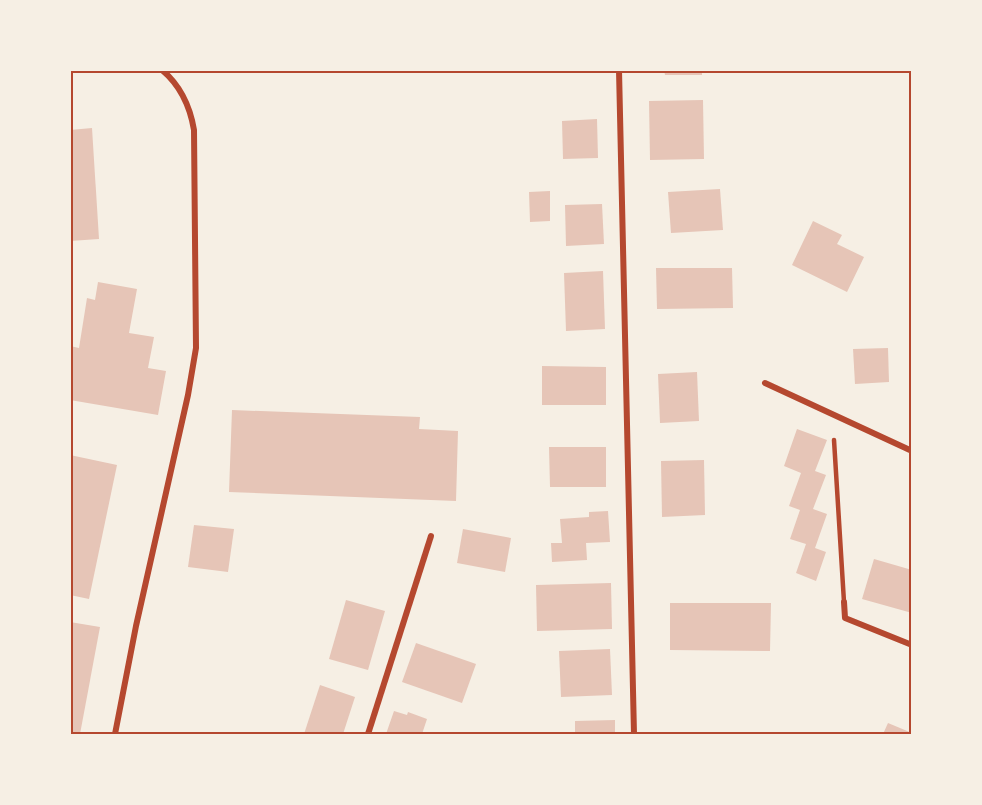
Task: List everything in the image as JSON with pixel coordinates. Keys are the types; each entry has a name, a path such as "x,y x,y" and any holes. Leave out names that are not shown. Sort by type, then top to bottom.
{"street":[{"path":"115,735 136,626 190,387 196,348 192,118 179,89 162,70"},
{"path":"619,70 634,735"},
{"path":"765,382 912,451"},
{"path":"368,735 431,536"},
{"path":"844,602 845,618 912,645"}],"lane":[{"path":"834,441 844,602"}],"building":[{"path":"664,70 702,70 702,75 665,75"},
{"path":"703,100 704,159 650,160 649,101"},
{"path":"597,119 598,158 563,159 562,121"},
{"path":"92,128 99,239 70,241 70,130"},
{"path":"720,189 723,230 671,233 668,192"},
{"path":"550,191 550,221 530,222 529,192"},
{"path":"602,204 604,244 566,246 565,205"},
{"path":"813,221 842,235 837,244 864,257 847,292 792,265"},
{"path":"656,268 732,268 733,308 657,309"},
{"path":"603,271 605,329 566,331 564,273"},
{"path":"98,282 137,289 129,333 154,337 148,368 166,371 158,415 70,400 70,346 79,348 87,298 95,300"},
{"path":"888,348 889,382 855,384 853,349"},
{"path":"542,366 606,367 606,405 542,405"},
{"path":"697,372 699,421 660,423 658,374"},
{"path":"232,410 420,417 419,429 458,431 456,501 229,492"},
{"path":"797,429 827,440 815,471 826,475 813,509 827,514 815,548 826,552 816,581 796,573 806,544 790,539 800,510 789,506 801,473 784,466"},
{"path":"549,447 606,447 606,487 550,487"},
{"path":"70,455 117,465 89,599 70,595"},
{"path":"704,460 705,515 662,517 661,461"},
{"path":"608,511 610,542 586,543 587,560 552,562 551,543 562,543 560,519 589,517 589,512"},
{"path":"194,525 234,529 228,572 188,567"},
{"path":"463,529 511,538 505,572 457,563"},
{"path":"874,559 912,570 912,613 862,599"},
{"path":"611,583 612,629 537,631 536,585"},
{"path":"346,600 385,611 368,670 329,659"},
{"path":"670,603 771,603 770,651 670,650"},
{"path":"70,622 100,627 80,734 70,734"},
{"path":"416,643 476,664 462,703 402,682"},
{"path":"610,649 612,695 561,697 559,651"},
{"path":"320,685 355,697 343,734 304,734"},
{"path":"394,711 407,715 408,712 427,719 422,734 386,734"},
{"path":"615,720 615,734 575,734 575,721"},
{"path":"888,723 912,733 912,734 883,734"}]}
